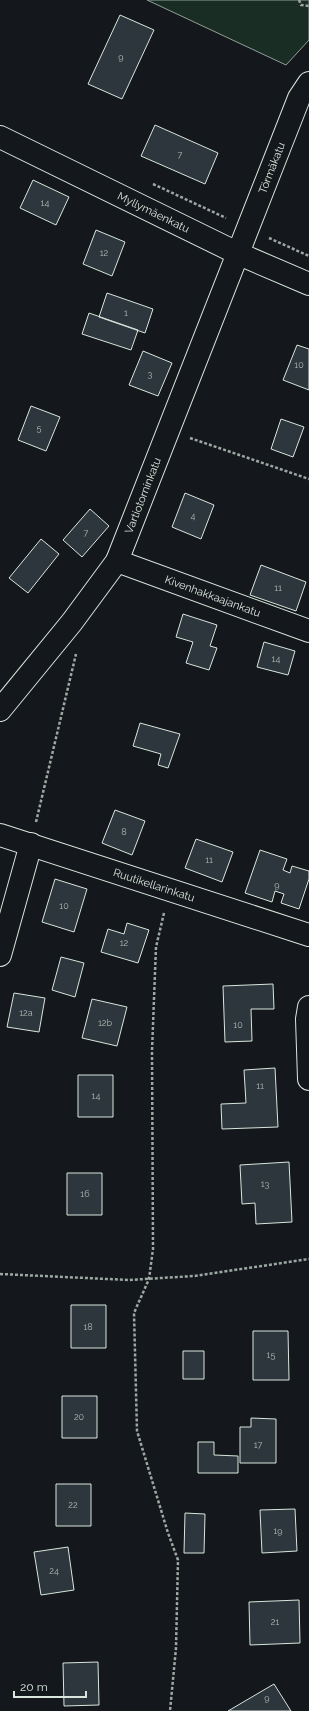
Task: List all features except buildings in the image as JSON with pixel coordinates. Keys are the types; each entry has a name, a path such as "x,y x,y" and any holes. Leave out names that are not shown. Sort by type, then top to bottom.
{"street":[{"name":"Törmäkatu","path":"239,254 300,98 309,83"},
{"name":"Myllymäenkatu","path":"0,137 239,254 309,284"},
{"name":"Vartiotorninkatu","path":"0,710 72,622 117,560 239,254"},
{"name":"Kivenhakkaajankatu","path":"117,560 309,631"},
{"name":"Ruutikellarinkatu","path":"0,835 309,935"},
{"path":"0,955 31,844"},
{"path":"309,1007 307,1019 309,1079"}],"path":[{"path":"299,0 302,4 309,6"},
{"path":"169,431 309,479"},
{"path":"31,844 76,658 72,622"},
{"path":"169,889 156,947 152,1051 153,1249 149,1279 134,1313 137,1431 168,1533 178,1560 176,1648 170,1711"},
{"path":"0,1274 129,1280 194,1276 309,1259"}],"green space":[{"path":"147,0 309,0 309,40 286,65"}]}
